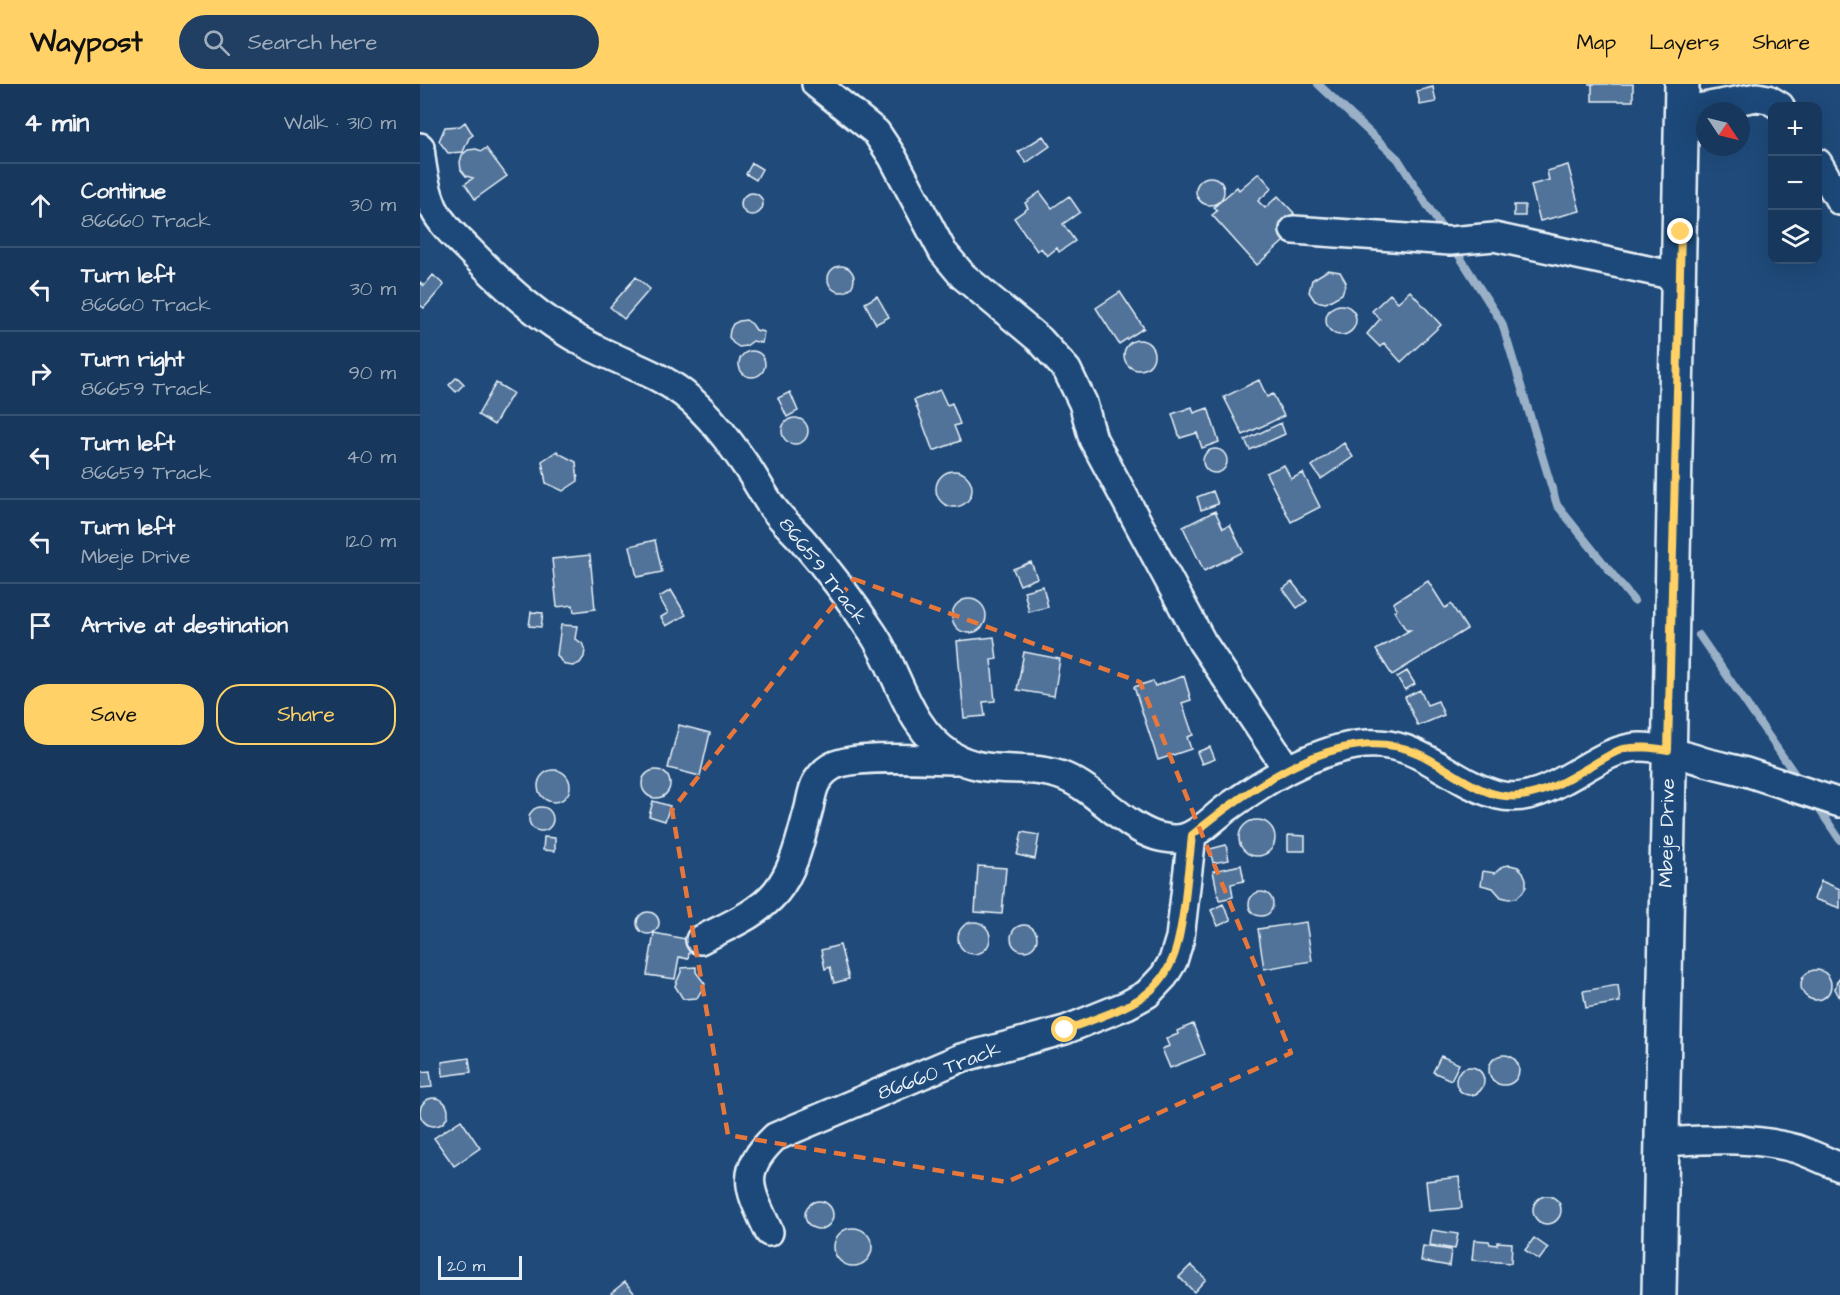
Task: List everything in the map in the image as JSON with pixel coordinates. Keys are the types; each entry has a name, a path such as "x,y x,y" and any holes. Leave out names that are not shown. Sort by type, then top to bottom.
{"street":[{"path":"816,84 876,132 892,156 943,252 963,276 1040,340 1067,370 1083,403 1093,439 1202,642 1287,769"},
{"path":"1682,98 1757,97 1773,102"},
{"name":"Mbeje Drive","path":"1659,1295 1682,98"},
{"name":"86659 Track","path":"420,147 424,183 435,212 448,230 493,276 523,303 555,326 591,347 656,377 680,391 709,416 750,471 772,506 806,544 877,639 911,712 925,732 946,753 960,760 995,769 1036,769 1065,777 1089,791 1146,832 1161,838 1179,839 1192,835"},
{"path":"1822,170 1840,201"},
{"path":"1294,230 1450,241 1494,237 1680,277"},
{"path":"1192,835 1239,800 1287,769 1324,754 1356,745 1386,744 1417,753 1468,782 1500,796 1520,796 1541,791 1620,749 1640,747 1668,750 1743,771 1840,803"},
{"path":"700,940 754,911 778,890 799,845 815,783 822,773 832,766 857,759 960,760"},
{"name":"86660 Track","path":"769,1232 753,1197 750,1180 752,1165 759,1152 774,1137 962,1058 1065,1030 1127,1005 1147,994 1169,968 1180,938 1192,835"},
{"path":"1661,1142 1733,1138 1761,1141 1798,1150 1840,1167"}],"highlighted area":[{"path":"854,579 1140,682 1291,1053 1007,1182 728,1135 672,810"}],"building":[{"path":"1592,84 1633,84 1633,101 1592,101"},
{"path":"1433,87 1436,102 1420,105 1417,91"},
{"path":"465,122 473,135 469,138 463,152 448,153 439,141 445,127 460,126"},
{"path":"1043,136 1050,146 1026,163 1018,152"},
{"path":"486,148 507,176 475,199 465,184 473,178 466,176 461,170 460,162 462,155 468,150 482,151"},
{"path":"752,163 762,169 756,180 746,174"},
{"path":"1568,165 1580,211 1540,221 1531,185 1549,180 1547,171"},
{"path":"1259,173 1272,188 1258,201 1265,208 1278,196 1294,213 1283,223 1292,234 1257,265 1212,215 1217,211 1214,207 1237,187 1239,190"},
{"path":"1210,177 1220,181 1224,191 1220,201 1210,205 1200,201 1196,191 1200,181"},
{"path":"1040,192 1052,208 1069,196 1080,212 1063,224 1075,241 1059,252 1057,248 1047,256 1041,248 1037,251 1014,218 1028,208 1025,203"},
{"path":"752,193 760,196 763,204 760,212 752,215 744,212 741,204 744,196"},
{"path":"1514,205 1525,205 1525,216 1514,216"},
{"path":"841,266 850,270 854,279 850,288 841,292 832,288 828,279 832,270"},
{"path":"1328,270 1340,272 1346,282 1342,294 1326,303 1315,301 1309,292 1312,280"},
{"path":"433,275 444,285 424,308 420,305 420,282 424,286"},
{"path":"636,277 650,289 624,319 610,307"},
{"path":"1410,291 1441,325 1401,362 1384,343 1380,347 1367,334 1380,319 1372,311 1390,294 1398,302"},
{"path":"1120,292 1144,328 1119,344 1096,308"},
{"path":"877,296 889,317 876,324 865,303"},
{"path":"1341,305 1351,310 1356,320 1351,330 1341,335 1331,330 1326,320 1331,310"},
{"path":"746,320 756,330 764,332 762,343 753,341 746,346 739,347 733,343 729,337 733,324"},
{"path":"1139,340 1150,344 1154,355 1150,366 1139,370 1128,366 1124,355 1128,344"},
{"path":"752,351 761,355 765,364 761,373 752,377 743,373 739,364 743,355"},
{"path":"457,377 464,384 456,392 449,385"},
{"path":"1259,380 1267,397 1273,394 1284,416 1243,435 1224,397"},
{"path":"496,383 513,393 494,425 478,415"},
{"path":"940,390 947,405 952,403 960,424 954,426 960,441 933,451 914,400"},
{"path":"790,392 798,411 787,417 778,398"},
{"path":"1192,407 1194,413 1208,408 1219,442 1202,448 1197,433 1180,438 1172,414"},
{"path":"795,418 804,422 808,431 804,440 795,444 786,440 782,431 786,422"},
{"path":"1281,423 1285,434 1250,450 1245,440"},
{"path":"1344,443 1353,457 1321,479 1312,466"},
{"path":"1215,449 1224,452 1227,461 1224,470 1215,473 1206,470 1203,461 1206,452"},
{"path":"557,451 576,462 578,481 563,491 546,483 542,461"},
{"path":"1284,465 1291,479 1303,473 1320,507 1291,522 1266,473"},
{"path":"954,471 967,476 972,489 967,502 954,507 941,502 936,489 941,476"},
{"path":"1213,491 1218,504 1201,510 1197,497"},
{"path":"1215,511 1223,528 1230,525 1243,552 1204,571 1183,527"},
{"path":"655,540 662,572 637,577 630,546"},
{"path":"590,555 595,609 574,612 573,605 557,607 552,559"},
{"path":"1031,562 1037,578 1020,585 1013,569"},
{"path":"1428,581 1445,608 1451,604 1467,629 1392,675 1376,650 1410,630 1406,630 1394,611 1397,609 1393,603"},
{"path":"1292,582 1307,601 1297,608 1283,589"},
{"path":"1043,586 1048,607 1029,612 1024,591"},
{"path":"671,590 686,615 666,626 661,617 668,613 659,597"},
{"path":"969,599 981,604 986,616 981,628 969,633 957,628 952,616 957,604"},
{"path":"531,612 543,613 541,627 529,626"},
{"path":"561,625 577,626 575,639 582,643 585,650 580,663 573,666 566,665 557,655"},
{"path":"994,637 997,659 991,660 995,701 983,702 985,716 964,718 957,641"},
{"path":"1024,652 1060,659 1054,696 1017,690"},
{"path":"1407,671 1415,684 1405,690 1397,677"},
{"path":"1184,676 1191,700 1182,703 1193,735 1187,737 1191,749 1158,760 1134,687 1153,681 1155,686"},
{"path":"1420,690 1427,705 1438,701 1444,715 1418,726 1405,697"},
{"path":"679,725 710,733 700,776 668,768"},
{"path":"1210,747 1215,759 1202,764 1197,752"},
{"path":"554,770 565,775 570,786 565,797 554,802 543,797 538,786 543,775"},
{"path":"656,770 666,774 670,784 666,794 656,798 646,794 642,784 646,774"},
{"path":"653,801 670,806 665,821 649,816"},
{"path":"536,807 546,807 553,814 553,824 546,831 536,831 529,824 529,814"},
{"path":"1257,820 1270,825 1275,838 1270,851 1257,856 1244,851 1239,838 1244,825"},
{"path":"1022,832 1039,835 1035,859 1017,855"},
{"path":"1288,835 1305,836 1305,851 1288,851"},
{"path":"544,837 555,838 555,851 543,850"},
{"path":"1226,845 1229,860 1213,863 1210,849"},
{"path":"1241,865 1244,881 1231,884 1233,897 1219,900 1213,871"},
{"path":"978,866 1006,868 1002,914 975,912"},
{"path":"1503,866 1518,867 1526,879 1526,887 1516,898 1501,897 1493,888 1481,885 1483,871 1495,873"},
{"path":"1821,881 1840,889 1840,908 1814,899"},
{"path":"1261,892 1269,896 1273,904 1269,912 1261,916 1253,912 1249,904 1253,896"},
{"path":"1223,904 1231,920 1218,926 1211,910"},
{"path":"648,912 658,919 659,923 652,933 648,934 638,927 637,923 644,913"},
{"path":"974,922 985,927 990,938 985,949 974,954 963,949 958,938 963,927"},
{"path":"1306,922 1312,961 1264,969 1258,929"},
{"path":"1024,925 1033,929 1037,938 1033,947 1024,951 1015,947 1011,938 1015,929"},
{"path":"654,933 691,940 688,959 679,957 675,979 647,975"},
{"path":"840,945 849,979 834,983 830,967 825,969 821,950"},
{"path":"696,967 696,972 705,984 697,998 683,999 675,986 681,968"},
{"path":"1816,970 1827,974 1831,985 1827,996 1816,1000 1805,996 1801,985 1805,974"},
{"path":"1840,977 1840,998 1835,989"},
{"path":"1618,985 1620,1002 1586,1008 1583,991"},
{"path":"1193,1024 1205,1054 1170,1068 1162,1049 1169,1046 1166,1039"},
{"path":"1504,1055 1510,1056 1518,1064 1518,1076 1510,1084 1504,1085 1498,1084 1490,1076 1489,1070 1490,1064 1498,1056"},
{"path":"1441,1056 1459,1064 1451,1080 1433,1072"},
{"path":"469,1058 471,1072 443,1076 442,1062"},
{"path":"1470,1067 1480,1071 1484,1081 1480,1091 1470,1095 1460,1091 1456,1081 1460,1071"},
{"path":"430,1071 432,1087 420,1088 420,1072"},
{"path":"434,1098 444,1102 448,1112 444,1122 434,1126 424,1122 420,1112 424,1102"},
{"path":"461,1120 480,1148 454,1166 434,1138"},
{"path":"1459,1177 1462,1208 1429,1211 1426,1181"},
{"path":"1547,1196 1557,1200 1561,1210 1557,1220 1547,1224 1537,1220 1533,1210 1537,1200"},
{"path":"819,1201 829,1205 833,1215 829,1225 819,1229 809,1225 805,1215 809,1205"},
{"path":"853,1228 866,1234 872,1247 866,1260 853,1266 840,1260 834,1247 840,1234"},
{"path":"1432,1230 1458,1234 1455,1249 1430,1245"},
{"path":"1534,1238 1548,1248 1539,1260 1525,1250"},
{"path":"1474,1240 1489,1241 1490,1244 1497,1245 1497,1242 1512,1243 1511,1263 1472,1260"},
{"path":"1423,1246 1451,1250 1449,1266 1421,1261"},
{"path":"1191,1265 1206,1279 1194,1292 1179,1277"},
{"path":"625,1282 636,1295 613,1295 611,1293"}],"waterway":[{"path":"1318,84 1398,159 1446,235"},
{"path":"1453,246 1502,323 1557,505 1634,601"},
{"path":"1699,635 1801,783"},
{"path":"1815,803 1840,840"}],"route":[{"path":"1065,1030 1127,1005 1147,994 1164,976 1173,961 1180,938 1192,835 1239,800 1287,769 1324,754 1356,745 1386,744 1417,753 1468,782 1500,796 1520,796 1541,791 1620,749 1640,747 1668,750 1681,232"}]}
